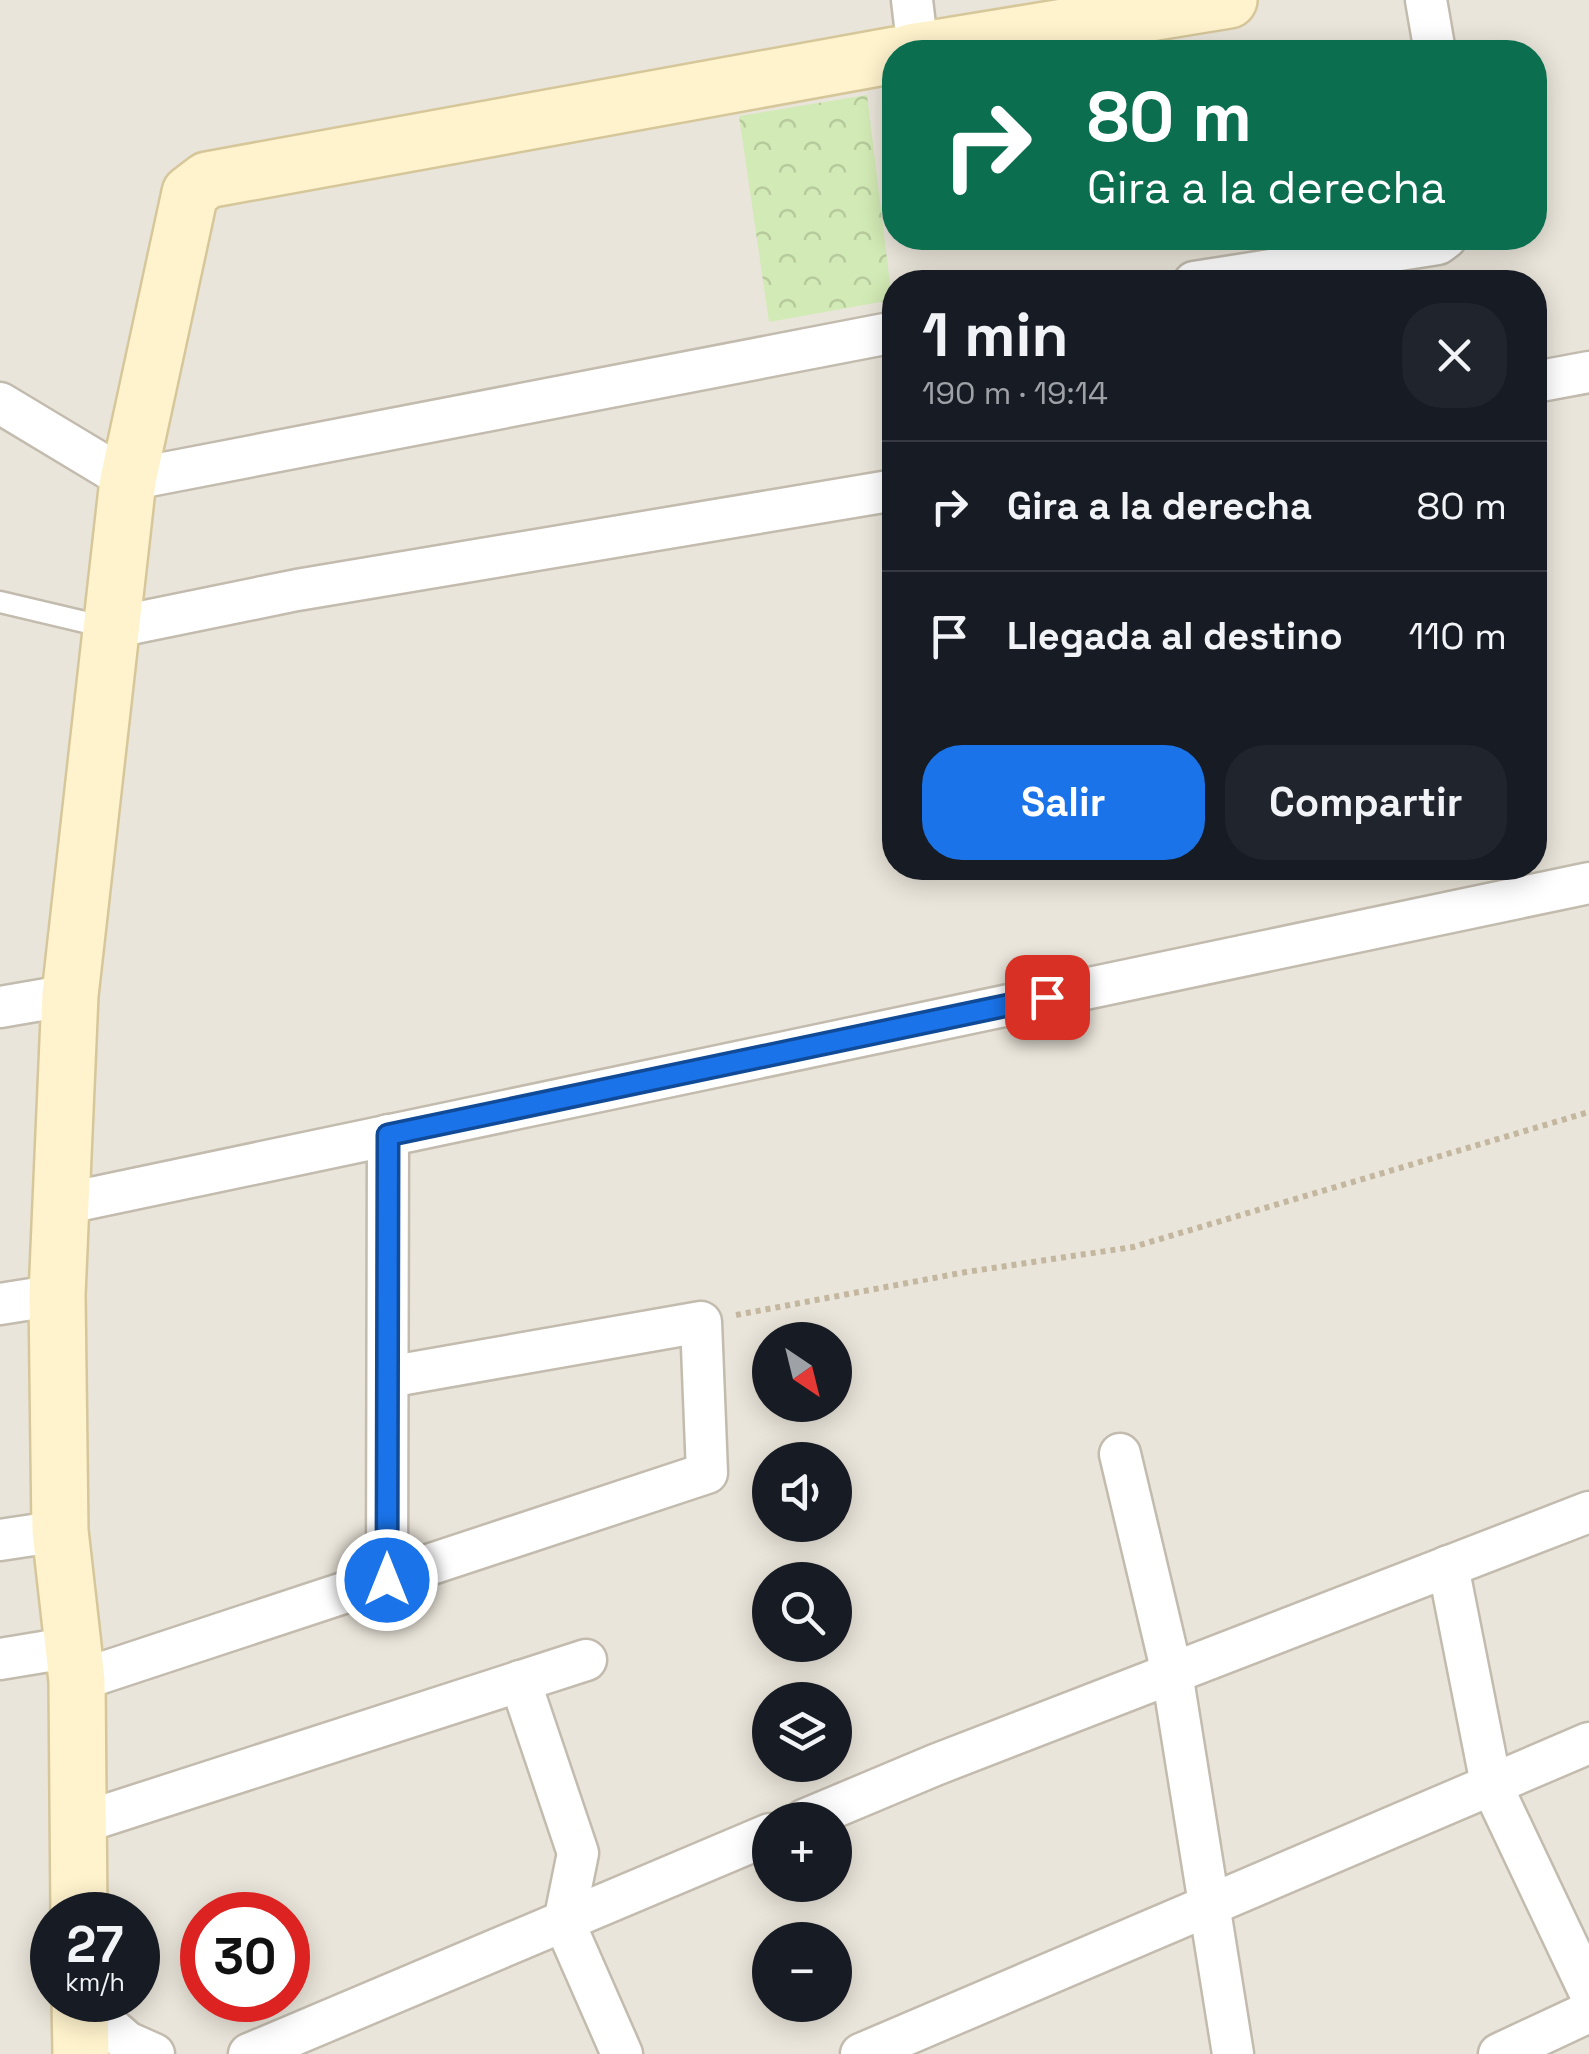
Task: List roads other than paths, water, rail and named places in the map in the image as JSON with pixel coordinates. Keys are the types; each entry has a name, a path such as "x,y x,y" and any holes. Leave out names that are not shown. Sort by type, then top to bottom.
{"street":[{"path":"912,0 914,40"},
{"path":"987,40 1230,0"},
{"path":"1426,0 1433,40"},
{"path":"79,1892 75,1664 60,1531 57,1295 70,995 128,480 190,192 207,180 882,58"},
{"path":"1271,270 1399,250"},
{"path":"0,403 128,480 882,335"},
{"path":"1547,380 1589,372"},
{"path":"111,628 297,590 882,492"},
{"path":"58,1205 1589,883"},
{"path":"0,1007 70,995"},
{"path":"387,1580 388,1135"},
{"path":"0,1304 57,1295"},
{"path":"0,1659 75,1664 387,1580 707,1473 700,1322 388,1377"},
{"path":"1120,1454 1172,1673 1233,2054"},
{"path":"849,1802 1589,1512"},
{"path":"0,1540 60,1531"},
{"path":"1448,1566 1491,1784 1589,1990"},
{"path":"78,1824 586,1660"},
{"path":"520,1681 578,1853 564,1922 622,2054"},
{"path":"862,2054 1589,1743"},
{"path":"249,2054 752,1842"},
{"path":"1499,2054 1589,2012"},
{"path":"80,2022 81,2054"},
{"path":"104,2022 127,2042 154,2054"}],"lane":[{"path":"0,602 111,628"}]}
